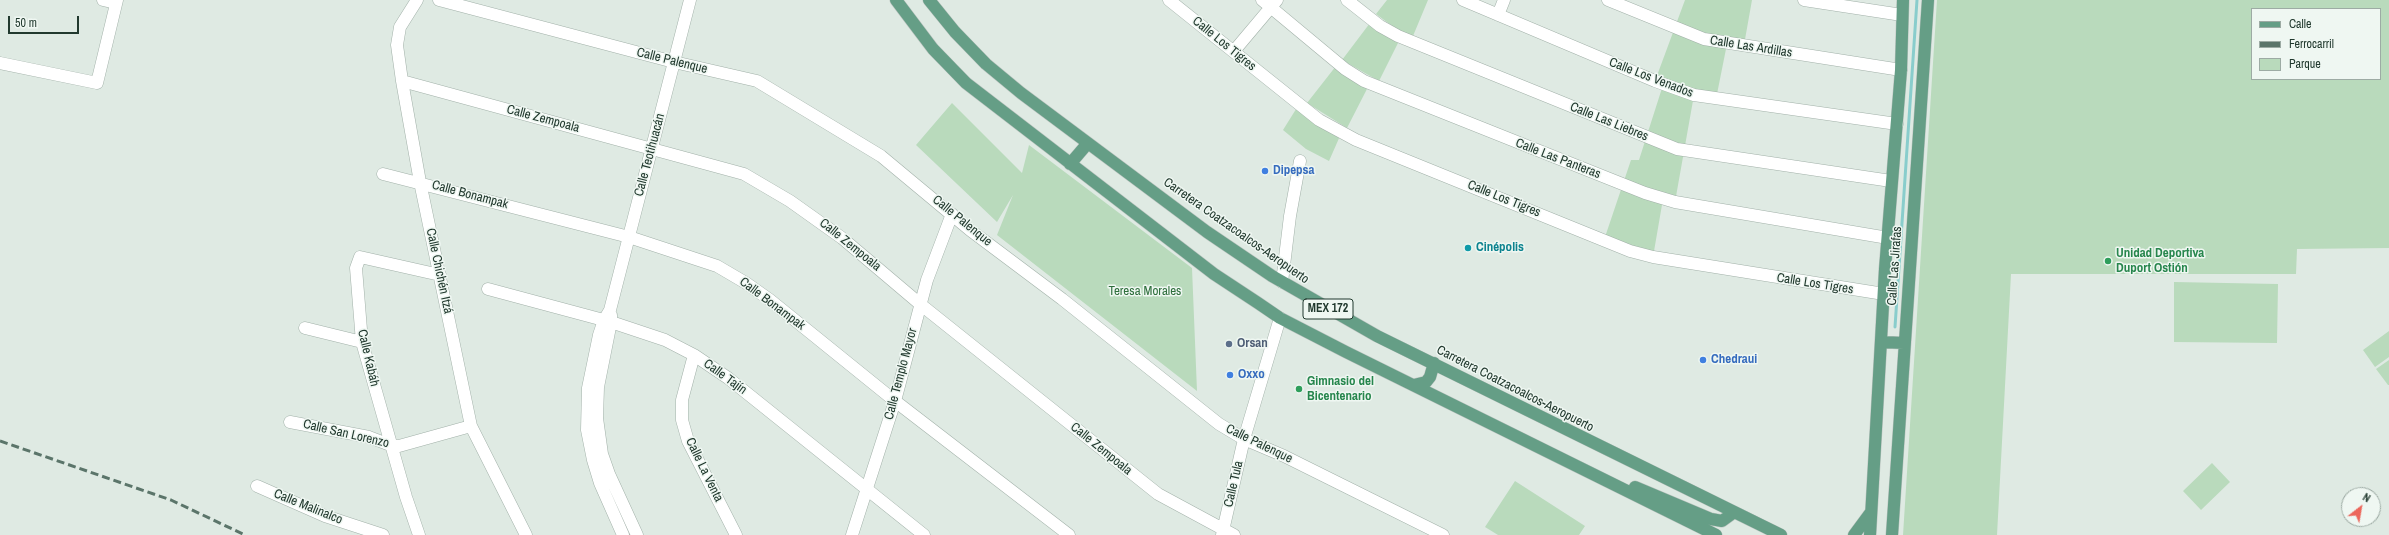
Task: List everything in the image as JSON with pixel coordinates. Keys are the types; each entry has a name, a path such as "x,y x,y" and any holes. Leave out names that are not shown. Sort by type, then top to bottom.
{"main road":[{"name":"MEX 172","path":"896,0 933,49 966,83 1214,274 1280,318 1716,535"},
{"name":"Carretera Coatzacoalcos-Aeropuerto","path":"929,0 955,32 986,64 1088,143 1208,232 1282,282 1364,329 1781,535"},
{"name":"Calle Las Jirafas","path":"1870,535 1891,181 1901,70 1903,0"},
{"name":"Calle Las Jirafas","path":"1892,535 1928,0"},
{"path":"1070,164 1088,143"},
{"path":"1881,342 1904,343"},
{"path":"1414,385 1426,382 1430,377 1434,363"},
{"path":"1608,480 1640,488 1711,519 1722,521 1733,512"},
{"path":"1854,535 1872,511"}],"street":[{"path":"0,63 97,83 116,2 103,0"},
{"name":"Calle Chichén Itzá","path":"417,0 400,27 397,45 420,182 471,426 526,535"},
{"name":"Calle Palenque","path":"439,0 674,62 757,81 881,156 970,230 1062,299 1191,404 1244,439 1284,456 1443,535"},
{"name":"Calle Teotihuacán","path":"623,535 600,483 592,460 587,430 588,388 608,317 690,0"},
{"name":"Calle Los Tigres","path":"1169,0 1313,115 1340,133 1630,251 1687,264 1884,294"},
{"name":"Calle Las Liebres","path":"1348,0 1393,34 1677,149 1891,181"},
{"name":"Calle Los Venados","path":"1463,0 1654,82 1694,95 1897,124"},
{"path":"1498,15 1504,0"},
{"name":"Calle Las Ardillas","path":"1608,0 1704,39 1901,70"},
{"path":"1804,0 1902,15"},
{"path":"1234,52 1270,3"},
{"name":"Calle Las Panteras","path":"1270,3 1345,69 1373,86 1645,193 1689,205 1888,238"},
{"name":"Calle Zempoala","path":"402,81 744,174 816,218 920,304 1146,485 1184,510 1226,533"},
{"path":"1282,282 1290,216 1300,161"},
{"name":"Calle Bonampak","path":"383,174 420,182 629,237 717,266 746,282 895,401 1069,535"},
{"name":"Calle Templo Mayor","path":"852,535 868,490 895,401 920,304 952,214"},
{"name":"Calle Kabáh","path":"416,533 362,342 356,268 360,257 440,275"},
{"name":"Calle Tajín","path":"488,289 608,317 665,340 694,355 728,378 924,535"},
{"name":"Calle Teotihuacán","path":"608,317 598,388 597,418 602,454 624,510 637,535"},
{"name":"Calle Tula","path":"1226,533 1244,439 1280,318"},
{"path":"305,328 362,342"},
{"name":"Calle La Venta","path":"694,355 682,400 682,420 688,442 736,535"},
{"name":"Calle San Lorenzo","path":"290,422 369,437 390,445 399,446 471,426"},
{"name":"Calle Malinalco","path":"256,486 324,516 382,535"}],"green space":[{"path":"1387,0 1428,0 1413,36 1399,31 1376,14"},
{"path":"1685,0 1752,0 1744,45 1727,44 1716,99 1694,95 1675,202 1663,199 1653,257 1604,240 1631,160 1639,160 1663,85 1655,81"},
{"name":"Unidad Deportiva Duport Ostión","path":"1937,0 2389,0 2389,248 2297,249 2296,274 2011,274 1997,535 1903,535"},
{"path":"1370,23 1398,43 1379,81 1342,60"},
{"path":"1336,66 1368,87 1347,128 1307,103"},
{"name":"Teresa Morales","path":"952,103 1022,173 1029,145 1192,268 1197,391 997,235 1013,195 997,222 916,145"},
{"path":"1298,106 1340,136 1329,161 1306,149 1283,130"},
{"path":"2174,282 2278,284 2277,343 2174,342"},
{"path":"2389,331 2389,357 2375,367 2363,350"},
{"path":"2389,360 2389,385 2388,385 2376,369"},
{"path":"2212,463 2230,482 2201,510 2183,491"},
{"path":"1515,481 1585,526 1579,535 1498,535 1485,527"}],"waterway":[{"path":"1895,327 1917,0"}],"railway":[{"path":"0,441 171,500 245,535"}],"place":[{"name":"Dipepsa","path":"1265,171"},
{"name":"Cinépolis","path":"1468,248"},
{"name":"Unidad Deportiva Duport Ostión","path":"2108,261"},
{"name":"Orsan","path":"1229,344"},
{"name":"Chedraui","path":"1703,360"},
{"name":"Oxxo","path":"1230,375"},
{"name":"Gimnasio del Bicentenario","path":"1299,389"}]}
